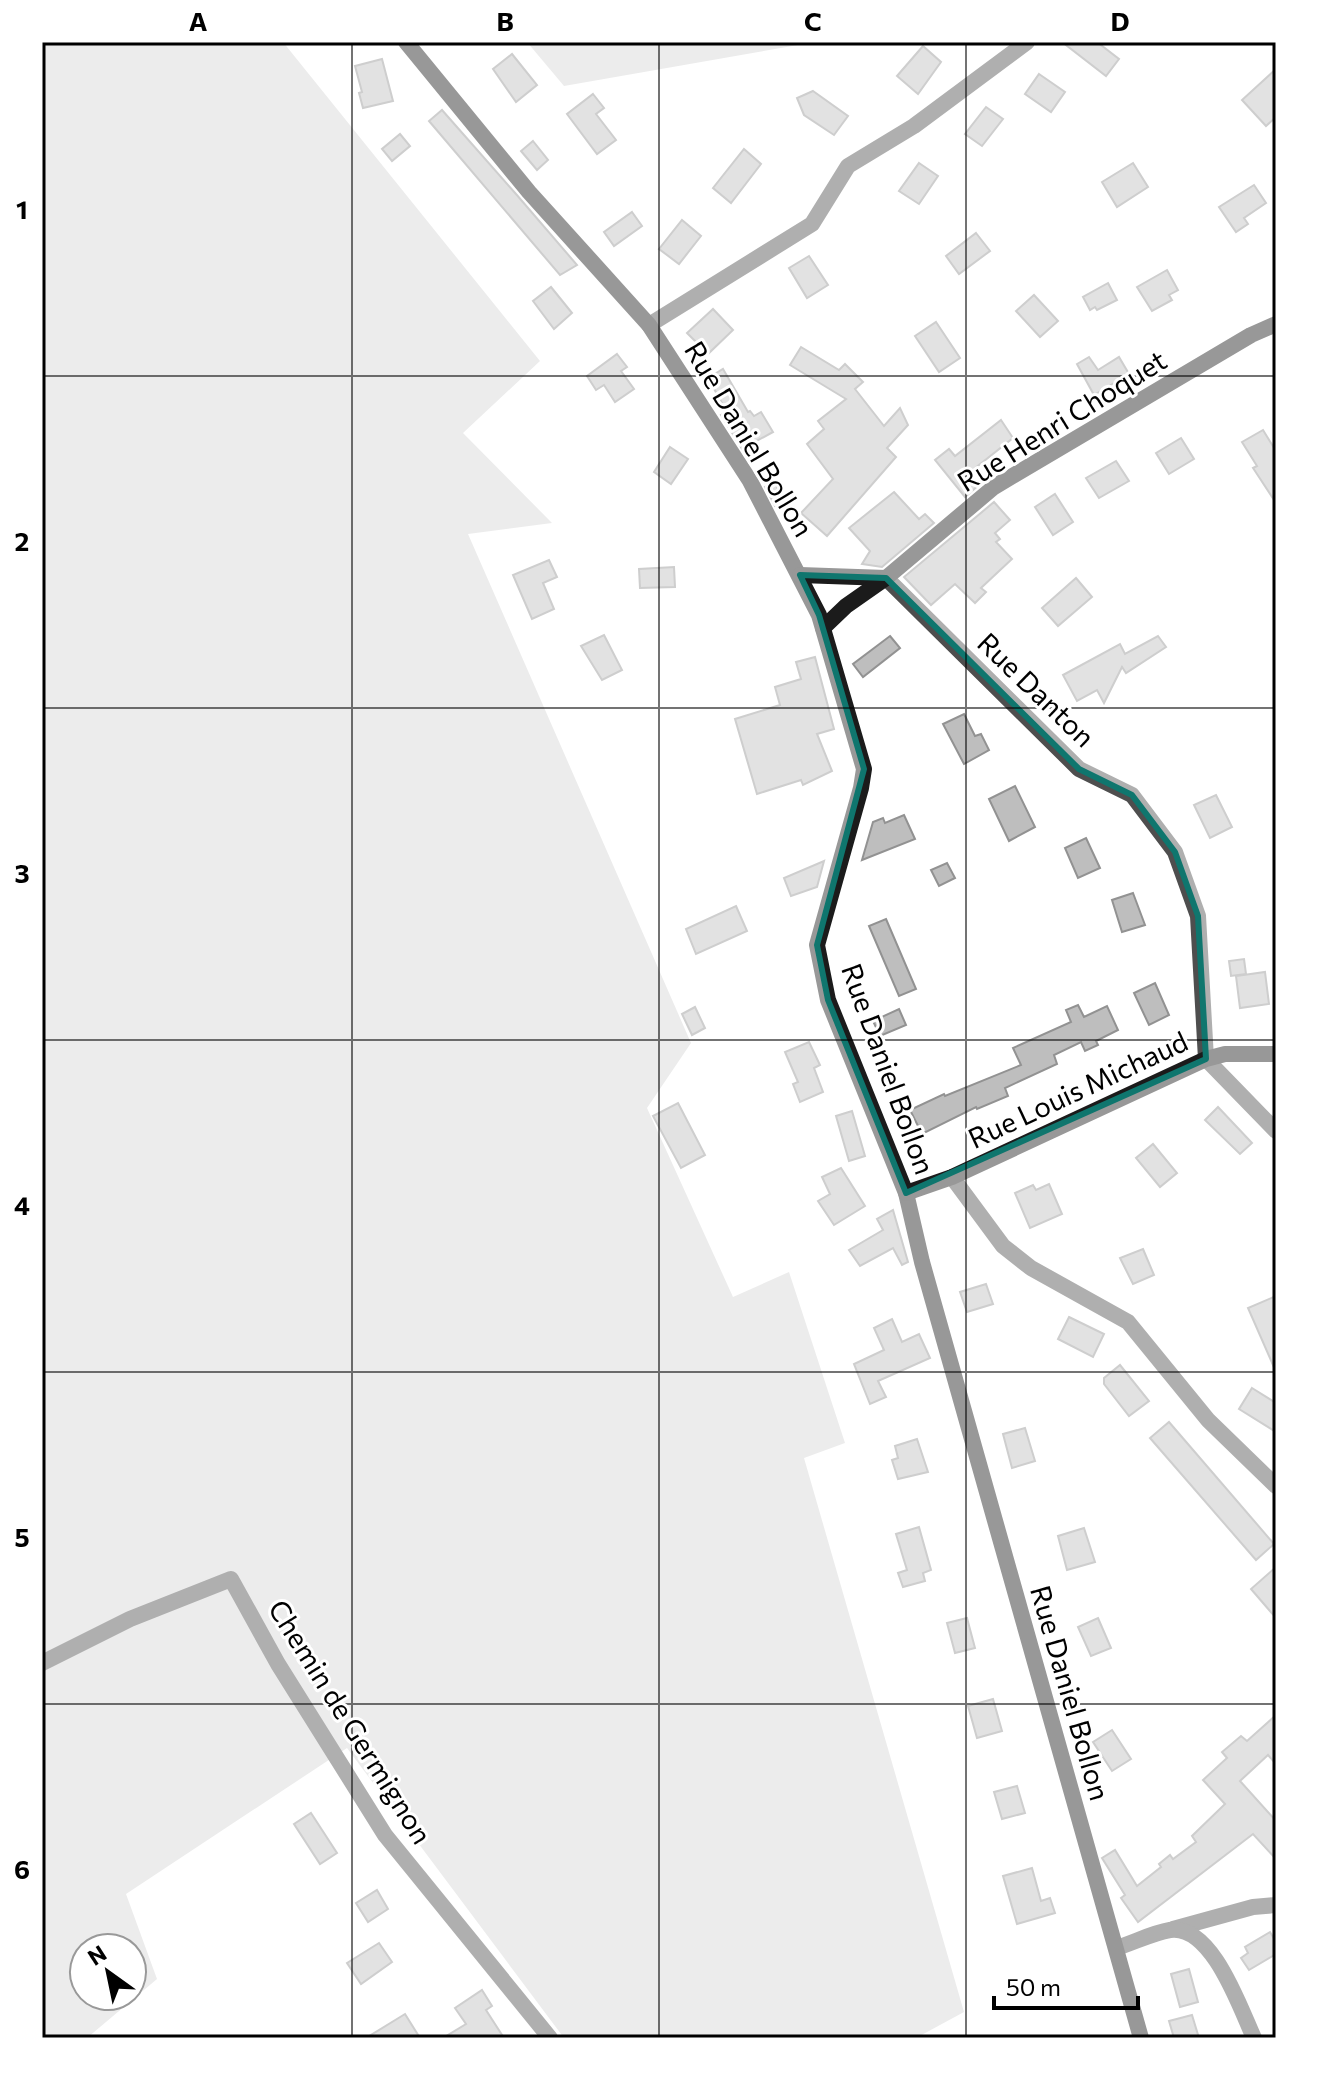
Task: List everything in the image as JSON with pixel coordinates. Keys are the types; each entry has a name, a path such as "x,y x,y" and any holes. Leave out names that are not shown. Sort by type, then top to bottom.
{"street":[{"name":"Rue Daniel Bollon","path":"406,42 411,52 529,192 649,325 750,481 800,575 823,628 864,769 817,945 828,1000 906,1193 922,1262 1141,2038"},
{"path":"649,325 812,224 848,166 914,126 1027,42"},
{"name":"Rue Henri Choquet","path":"823,628 994,487 1251,335 1276,324"},
{"path":"800,575 886,578"},
{"name":"Rue Danton","path":"886,578 1079,769 1132,795 1175,852 1198,916 1206,1059"},
{"name":"Rue Louis Michaud","path":"906,1193 952,1177 1206,1059 1225,1054 1276,1054"},
{"path":"1206,1059 1276,1131"},
{"path":"952,1177 1003,1246 1031,1268 1128,1322 1208,1420 1274,1477"},
{"name":"Chemin de Germignon","path":"42,1663 130,1619 231,1579 278,1664 385,1835 550,2038"},
{"path":"1116,1948 1253,1907 1276,1905"},
{"path":"1171,1930 1187,1932 1205,1945 1224,1973 1254,2038"}],"highlighted area":[{"path":"800,575 886,578 1079,769 1132,795 1175,852 1198,916 1206,1059 906,1193 828,1000 817,945 864,769 819,615"}],"shaded area":[{"path":"42,42 283,42 540,361 463,433 552,523 468,534 691,1043 647,1108 733,1297 789,1272 845,1443 804,1458 964,2012 916,2038 564,2038 347,1748 126,1894 140,1932 68,1932 68,2012 118,2012 87,2038 42,2038"},
{"path":"527,42 815,42 564,86"},
{"path":"148,1954 157,1979 148,1987"}],"building":[{"path":"1062,42 1097,42 1119,59 1106,76"},
{"path":"923,46 941,62 918,94 897,76"},
{"path":"512,54 537,85 516,102 493,69"},
{"path":"382,59 393,101 363,108 355,66"},
{"path":"1276,69 1276,117 1266,126 1242,100"},
{"path":"1039,74 1065,92 1051,112 1025,94"},
{"path":"813,91 848,116 834,135 804,115 797,98"},
{"path":"593,94 604,108 596,114 616,140 597,154 567,114"},
{"path":"986,107 1003,119 982,146 965,134"},
{"path":"442,110 577,265 560,275 429,121"},
{"path":"400,134 410,146 392,161 382,149"},
{"path":"533,141 548,160 537,170 521,151"},
{"path":"744,149 761,164 731,203 713,188"},
{"path":"919,163 938,176 919,204 899,191"},
{"path":"1133,163 1148,187 1117,207 1102,182"},
{"path":"1254,185 1266,203 1244,218 1248,224 1236,232 1219,207"},
{"path":"632,212 642,226 614,246 604,232"},
{"path":"682,220 701,236 679,264 659,249"},
{"path":"976,233 990,251 959,274 946,256"},
{"path":"809,256 828,285 807,298 789,268"},
{"path":"1167,270 1178,290 1169,295 1172,300 1152,311 1137,287"},
{"path":"1108,283 1117,300 1097,310 1095,307 1090,310 1083,297"},
{"path":"551,287 572,313 554,329 533,301"},
{"path":"1034,295 1058,321 1040,337 1016,311"},
{"path":"713,309 733,330 708,354 687,333"},
{"path":"936,322 960,358 939,372 915,336"},
{"path":"801,347 839,370 845,364 863,382 855,389 884,426 900,408 908,425 887,448 896,457 827,536 801,513 833,479 807,444 824,429 818,421 846,399 790,365"},
{"path":"617,354 627,367 621,371 634,389 615,402 604,385 596,390 587,376"},
{"path":"1089,357 1098,370 1119,357 1129,374 1094,395 1077,364"},
{"path":"723,369 748,412 754,416 761,412 773,432 742,449 721,415 727,412 708,378"},
{"path":"1001,420 1013,438 969,473 979,485 965,497 935,460 949,449 955,456"},
{"path":"1263,430 1276,451 1276,503 1253,468 1257,466 1242,442"},
{"path":"1181,438 1194,459 1169,474 1156,453"},
{"path":"670,447 688,459 671,484 654,472"},
{"path":"1116,461 1129,481 1099,498 1086,478"},
{"path":"774,482 785,501 775,506 765,487"},
{"path":"894,492 919,519 925,514 934,523 882,567 862,564 870,551 849,528"},
{"path":"1055,494 1073,522 1053,535 1035,507"},
{"path":"994,502 1010,520 995,533 1000,539 996,542 1012,559 981,588 986,592 975,603 955,584 931,605 904,577"},
{"path":"549,560 557,577 543,583 554,609 532,619 513,575"},
{"path":"674,567 675,587 640,588 639,569"},
{"path":"1076,578 1092,597 1058,626 1042,608"},
{"path":"604,635 622,670 602,680 581,646"},
{"path":"890,636 900,648 863,677 853,664"},
{"path":"1158,636 1166,647 1126,673 1122,667 1104,703 1097,690 1077,701 1063,675 1120,644 1125,654"},
{"path":"815,657 834,729 817,734 832,771 803,785 801,780 757,794 735,719 780,705 775,687 801,679 796,662"},
{"path":"964,714 975,736 981,734 989,750 964,764 943,724"},
{"path":"1015,786 1035,827 1009,841 989,799"},
{"path":"1216,795 1232,827 1210,838 1194,805"},
{"path":"904,815 915,839 862,860 873,822 883,818 885,823"},
{"path":"1086,838 1100,868 1078,878 1065,848"},
{"path":"824,861 817,887 791,896 784,878"},
{"path":"947,863 955,878 939,886 931,870"},
{"path":"1133,893 1145,925 1122,932 1112,900"},
{"path":"736,906 747,931 696,954 686,929"},
{"path":"886,919 916,989 899,996 869,926"},
{"path":"1244,959 1246,974 1231,976 1229,961"},
{"path":"1265,972 1269,1004 1240,1008 1236,976"},
{"path":"1155,983 1169,1015 1149,1025 1134,993"},
{"path":"1078,1005 1084,1017 1107,1006 1118,1030 1096,1041 1098,1045 1085,1051 1081,1042 1054,1055 1057,1064 1005,1088 1008,1096 976,1107 922,1134 910,1110 1021,1065 1013,1048 1071,1022 1066,1010"},
{"path":"695,1007 705,1028 692,1035 682,1014"},
{"path":"899,1009 906,1025 880,1036 873,1021"},
{"path":"809,1042 820,1065 814,1068 823,1092 800,1102 793,1084 798,1082 785,1052"},
{"path":"678,1103 705,1155 681,1168 653,1116"},
{"path":"1218,1107 1252,1143 1240,1154 1205,1120"},
{"path":"852,1111 865,1156 849,1161 836,1116"},
{"path":"1153,1144 1177,1173 1160,1187 1136,1158"},
{"path":"841,1168 865,1206 834,1225 818,1201 830,1194 822,1177"},
{"path":"1049,1184 1062,1214 1030,1228 1015,1193 1033,1185 1036,1190"},
{"path":"893,1210 908,1262 902,1265 893,1248 860,1266 849,1250 883,1230 877,1219"},
{"path":"1143,1249 1154,1275 1133,1284 1120,1258"},
{"path":"986,1284 993,1304 967,1312 960,1292"},
{"path":"1276,1296 1276,1372 1248,1308"},
{"path":"1069,1317 1104,1334 1093,1357 1058,1339"},
{"path":"892,1319 902,1342 919,1334 930,1358 878,1381 886,1397 870,1404 854,1364 884,1350 874,1328"},
{"path":"1120,1365 1149,1401 1129,1416 1104,1384 1104,1378"},
{"path":"1252,1388 1276,1403 1276,1432 1239,1409"},
{"path":"1169,1422 1274,1544 1256,1560 1150,1438"},
{"path":"1025,1428 1035,1461 1012,1468 1003,1434"},
{"path":"917,1439 928,1472 898,1479 892,1460 898,1458 895,1446"},
{"path":"919,1527 931,1570 923,1573 925,1581 903,1587 898,1573 907,1570 896,1534"},
{"path":"1084,1528 1095,1562 1067,1570 1058,1536"},
{"path":"1276,1567 1276,1618 1251,1589"},
{"path":"967,1618 975,1648 955,1653 947,1623"},
{"path":"1098,1618 1111,1648 1091,1656 1078,1627"},
{"path":"993,1699 1002,1731 977,1738 968,1706"},
{"path":"1276,1715 1276,1764 1268,1755 1240,1781 1276,1821 1276,1859 1253,1834 1138,1922 1121,1898 1125,1895 1102,1858 1115,1850 1137,1886 1161,1867 1159,1864 1170,1855 1173,1859 1196,1842 1192,1836 1225,1804 1203,1780 1227,1758 1222,1752 1241,1736 1247,1741"},
{"path":"1112,1730 1131,1759 1112,1771 1093,1742"},
{"path":"1017,1786 1025,1813 1002,1819 994,1792"},
{"path":"311,1813 337,1853 320,1864 294,1824"},
{"path":"1032,1868 1041,1901 1050,1898 1055,1913 1017,1924 1003,1876"},
{"path":"377,1890 388,1909 368,1922 356,1903"},
{"path":"1270,1932 1276,1942 1276,1954 1249,1970 1241,1958 1248,1953 1245,1947"},
{"path":"379,1943 392,1962 361,1984 347,1963"},
{"path":"1189,1969 1198,2002 1180,2007 1171,1974"},
{"path":"482,1990 492,2006 486,2010 504,2038 443,2038 466,2024 455,2008"},
{"path":"405,2014 420,2038 366,2038"},
{"path":"1192,2015 1199,2038 1174,2038 1169,2021"}]}
